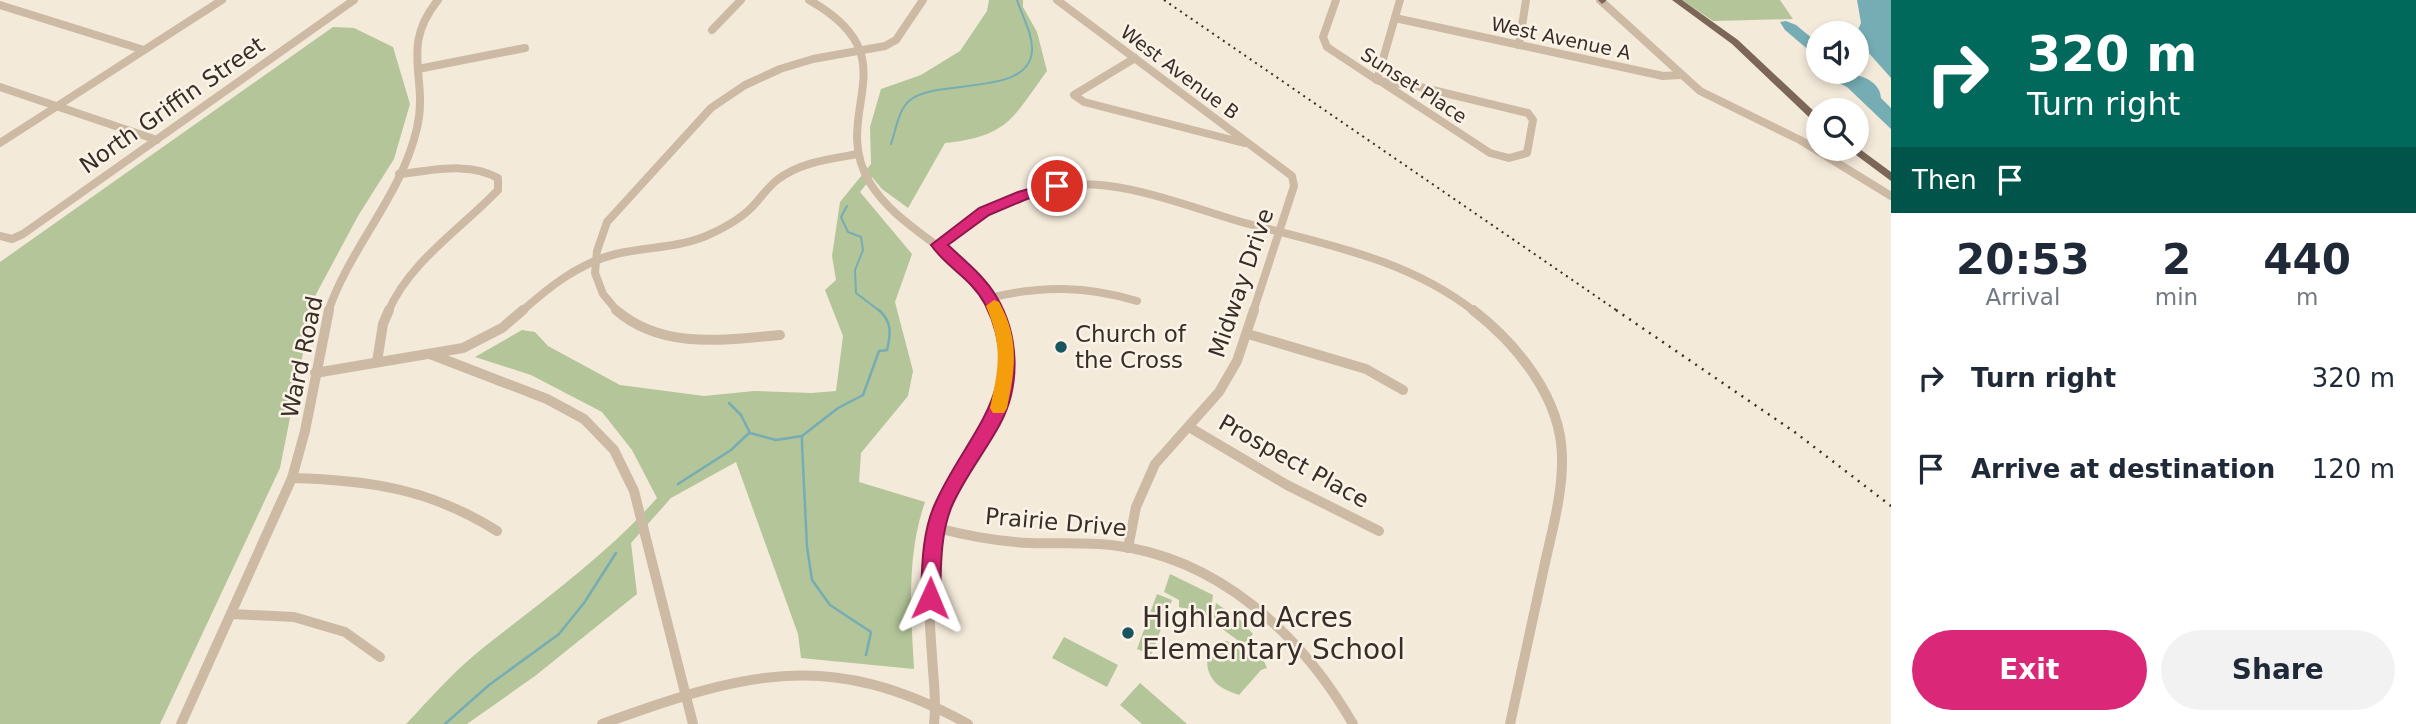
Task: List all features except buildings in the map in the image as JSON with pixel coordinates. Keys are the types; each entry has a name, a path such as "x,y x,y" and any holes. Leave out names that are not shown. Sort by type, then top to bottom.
{"main road":[{"path":"1676,0 1734,42 1806,109"},
{"path":"1869,161 1891,177"}],"street":[{"path":"0,143 222,0"},
{"name":"North Griffin Street","path":"0,236 12,239 354,0"},
{"name":"Ward Road","path":"181,724 292,478 302,449 315,373 336,288 361,237 399,174 417,131 422,106 417,31 438,0"},
{"path":"712,30 741,0"},
{"path":"809,0 849,32 864,60 866,79 858,118 858,154 864,173 881,200 908,226 938,245 972,276 990,298 999,316 1006,344 1008,363 1004,390 994,418 948,494 937,528 930,575 936,706 934,724"},
{"path":"780,335 698,340 666,336 636,324 616,310 596,279 598,246 607,222 711,108 745,85 780,69 885,46 896,40 923,0"},
{"name":"West Avenue B","path":"1057,0 1251,145"},
{"name":"Sunset Place","path":"1336,0 1323,42 1377,81 1496,155 1520,157 1527,153 1532,117 1523,111 1416,86 1377,81"},
{"path":"1377,81 1400,0"},
{"path":"1519,45 1526,0"},
{"path":"1601,0 1680,75 1714,100 1800,140 1891,196"},
{"path":"0,5 144,50"},
{"name":"West Avenue A","path":"1395,18 1662,76 1680,75"},
{"path":"418,69 525,48"},
{"path":"1135,58 1074,95 1084,102 1251,145"},
{"path":"0,86 157,140"},
{"name":"Midway Drive","path":"1128,548 1136,507 1160,456 1226,383 1248,334 1280,232 1294,186 1292,176 1251,145"},
{"path":"315,373 463,348 502,328 556,281 615,254 671,246 704,237 728,225 748,210 776,181 792,171 811,163 858,154"},
{"path":"377,362 383,325 393,300 408,280 498,190 498,178 490,172 476,168 399,174"},
{"path":"938,245 984,211 1023,195 1057,186 1088,185 1135,191 1364,254 1442,288 1471,309 1500,334 1522,359 1550,408 1561,443 1562,474 1558,501 1510,724"},
{"path":"990,298 1010,292 1067,286 1105,290 1136,301"},
{"path":"1248,334 1366,369 1403,390"},
{"path":"429,354 547,399 584,419 614,450 634,491 693,724"},
{"name":"Prospect Place","path":"1189,427 1287,485 1379,531"},
{"path":"292,478 364,481 409,489 454,505 497,531"},
{"name":"Prairie Drive","path":"937,528 1000,541 1128,548 1159,556 1203,573 1268,616 1323,675 1353,724"},
{"path":"231,614 294,617 345,632 380,657"},
{"path":"602,724 742,680 802,674 860,680 936,706 968,724"}],"green space":[{"path":"989,0 1023,0 1023,7 1037,32 1047,71 1016,113 996,130 983,136 945,143 908,208 882,189 872,177 860,192 912,254 895,302 913,371 908,396 861,453 859,482 925,502 912,564 914,669 801,658 798,634 736,462 671,498 631,543 637,594 535,676 467,724 406,724 468,660 594,560 657,498 632,450 602,412 531,375 475,357 522,330 535,332 548,346 620,385 704,396 754,391 836,391 843,336 825,290 836,280 832,256 840,202 871,164 870,127 881,89 921,75 960,51 987,11"},
{"path":"1682,0 1780,0 1793,19 1713,21"},
{"path":"333,27 354,28 393,47 410,104 394,159 358,216 314,298 280,468 160,724 0,724 0,262"},
{"path":"1170,574 1213,595 1210,617 1191,606 1187,609 1179,607 1179,600 1164,592"},
{"path":"1157,594 1172,600 1151,655 1137,649"},
{"path":"1216,603 1240,620 1253,634 1244,645 1213,622"},
{"path":"1064,637 1118,665 1107,687 1052,658"},
{"path":"1227,641 1246,655 1262,657 1267,668 1261,670 1239,695 1216,683 1208,669 1210,651 1214,646"},
{"path":"1140,683 1187,724 1142,724 1120,705"}],"water":[{"path":"1857,0 1891,0 1891,78 1869,53 1869,21 1861,21"},
{"path":"1780,22 1796,25 1806,33 1806,48 1785,30"},
{"path":"1869,80 1875,85 1881,98 1891,108 1891,129 1869,108 1869,98 1859,98 1841,84 1869,84"}],"waterway":[{"path":"891,144 900,115 910,100 923,93 999,81 1016,75 1027,65 1032,45 1017,0"},
{"path":"847,206 841,217 848,232 861,237 863,250 855,270 856,293 881,312"},
{"path":"802,436 838,408 863,395 879,351 887,350 890,333 888,323 881,312"},
{"path":"729,403 741,415 750,433 776,440 802,436"},
{"path":"678,484 731,450 749,433"},
{"path":"802,436 807,547 812,580 830,605 871,632 866,655"},
{"path":"445,724 489,685 559,634 584,603 616,553"}],"railway":[{"path":"1164,0 1619,312"},
{"path":"1616,310 1796,433 1891,506"}],"slow traffic":[{"path":"994,306 1002,325 1008,363 998,408"}],"place":[{"name":"Church of the Cross","path":"1061,347"},
{"name":"Highland Acres Elementary School","path":"1128,633"}],"route":[{"path":"930,598 932,552 942,506 994,418 1002,399 1008,363 1002,325 990,298 972,276 938,245 984,211 1023,195 1057,186"}]}
